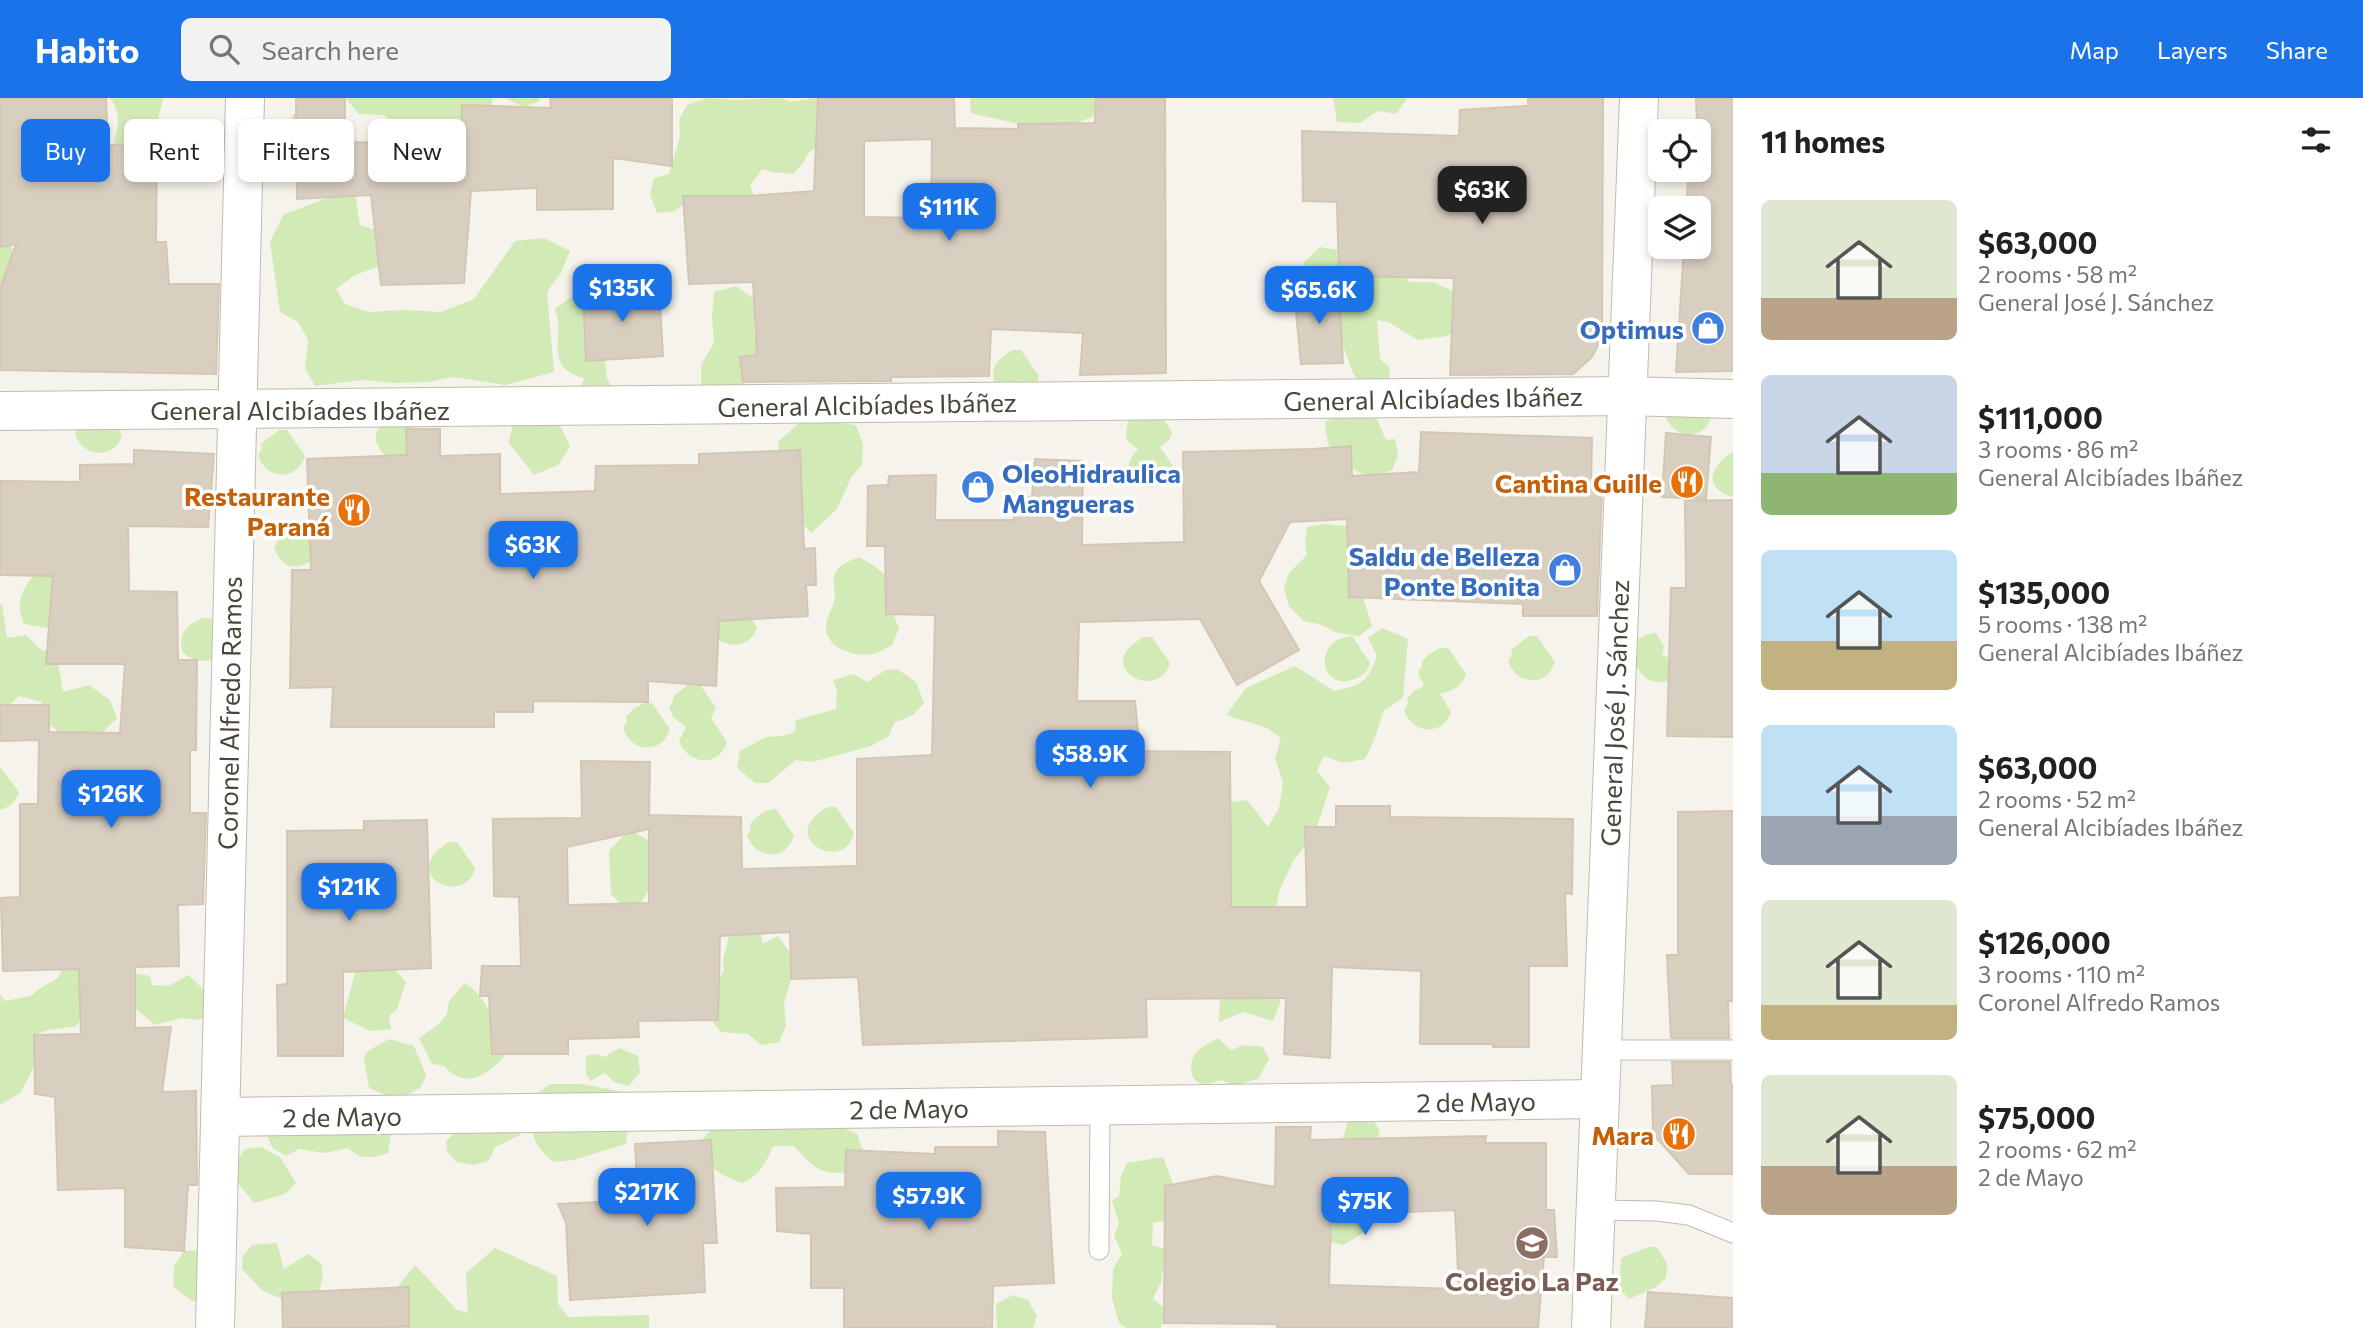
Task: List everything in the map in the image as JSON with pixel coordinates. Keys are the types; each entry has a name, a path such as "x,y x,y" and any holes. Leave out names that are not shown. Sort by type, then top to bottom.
{"street":[{"name":"Coronel Alfredo Ramos","path":"215,1328 245,98"},
{"name":"General José J. Sánchez","path":"1591,1328 1639,98"},
{"name":"General Alcibíades Ibáñez","path":"0,411 1627,396 1733,399"},
{"name":"2 de Mayo","path":"220,1117 1599,1099"}],"lane":[{"path":"1601,1050 1733,1050"},
{"path":"1099,1250 1100,1106"},
{"path":"1595,1210 1689,1214 1733,1233"}],"green space":[{"path":"110,98 163,98 158,119 124,119 124,158 114,142 118,119"},
{"path":"345,98 493,98 485,117 466,139 466,119 389,119 383,115 359,114"},
{"path":"505,98 541,98 538,102 523,107"},
{"path":"707,98 781,98 790,102 816,98 822,112 826,142 809,152 793,174 762,169 750,186 754,195 727,203 689,200 675,211 657,213 650,195 654,178 669,174 680,137 679,119 687,105"},
{"path":"970,98 1101,98 1105,112 1074,124 1018,124 971,113"},
{"path":"1333,98 1407,98 1396,114 1378,111 1360,123 1337,122"},
{"path":"307,107 306,119 291,119 294,114"},
{"path":"355,194 360,225 375,230 380,266 355,275 336,289 345,304 368,312 441,312 474,299 515,241 544,238 570,251 561,273 547,292 554,372 505,385 454,377 429,382 363,380 315,386 305,368 308,340 298,322 280,312 270,242 283,215 324,199"},
{"path":"0,217 11,241 14,263 0,290"},
{"path":"1320,247 1337,250 1339,276 1327,289 1306,291 1304,262"},
{"path":"1364,268 1400,268 1409,282 1433,282 1461,295 1463,323 1447,336 1418,340 1388,322 1377,320 1380,359 1390,368 1388,388 1363,388 1353,373 1342,343 1340,306"},
{"path":"736,286 754,299 754,333 759,355 740,370 745,389 701,387 701,365 714,343 714,292"},
{"path":"601,291 584,299 585,339 604,356 607,378 612,388 589,397 582,385 584,378 563,367 559,359 558,320 555,309 576,296"},
{"path":"1013,350 1021,350 1039,376 1037,383 995,384 993,373 996,364"},
{"path":"1154,405 1172,432 1170,439 1160,447 1175,469 1169,480 1160,486 1150,487 1132,480 1128,472 1130,461 1138,449 1129,442 1126,433 1128,420"},
{"path":"1346,411 1376,417 1386,440 1395,439 1398,456 1392,470 1372,478 1338,459 1329,444 1325,422"},
{"path":"404,414 422,440 410,455 387,457 376,442 376,435 382,425"},
{"path":"1665,415 1712,416 1702,430 1688,434 1675,429"},
{"path":"818,420 856,425 863,444 862,465 852,476 837,509 811,533 784,503 778,442 798,424"},
{"path":"513,422 559,423 570,447 558,465 534,475 509,443"},
{"path":"115,423 122,435 113,449 106,452 99,453 85,448 75,434 79,427"},
{"path":"279,430 287,430 305,456 301,464 289,474 274,473 262,463 258,455 261,444"},
{"path":"1733,452 1733,497 1716,488 1713,476 1719,463"},
{"path":"296,522 304,522 314,537 320,555 306,564 293,566 282,561 274,547 278,541 277,536"},
{"path":"1324,524 1358,527 1360,588 1372,626 1359,636 1337,633 1322,625 1304,621 1289,606 1284,587 1289,573 1307,555 1307,527"},
{"path":"859,557 881,571 889,581 894,594 894,613 899,628 892,645 880,652 865,655 850,653 836,646 826,628 835,600 835,574 844,564"},
{"path":"33,576 52,577 66,596 53,629 24,624 20,611 21,599"},
{"path":"739,601 757,627 750,639 744,643 725,643 713,636 713,619"},
{"path":"2,604 7,638 26,635 40,649 57,655 63,692 89,685 110,700 117,718 99,736 75,743 51,726 41,702 19,696 0,714"},
{"path":"202,618 211,618 221,632 216,659 208,661 188,657 184,653 181,640 185,630"},
{"path":"1382,628 1408,639 1403,698 1384,710 1365,759 1343,763 1324,756 1317,771 1330,787 1314,835 1293,861 1280,889 1275,910 1284,964 1280,1003 1273,1021 1243,1012 1219,1022 1226,850 1224,803 1247,800 1268,827 1279,808 1283,783 1275,758 1281,738 1267,728 1226,715 1246,688 1295,666 1334,691 1357,685 1370,672 1377,656 1368,638"},
{"path":"1656,633 1664,647 1662,655 1669,658 1680,677 1659,682 1652,681 1640,672 1632,643 1645,635"},
{"path":"1352,636 1370,663 1369,666 1365,673 1355,679 1334,679 1325,664 1326,655 1330,646 1339,639"},
{"path":"1529,636 1537,636 1555,662 1551,670 1539,679 1524,679 1512,669 1508,661 1511,650"},
{"path":"1144,637 1152,637 1170,663 1163,675 1153,680 1142,680 1125,669 1123,659 1129,648"},
{"path":"1440,648 1448,648 1466,674 1459,685 1440,694 1451,712 1447,720 1435,729 1421,728 1408,718 1404,710 1407,699 1414,691 1424,686 1418,673 1422,662"},
{"path":"897,669 916,682 924,703 913,715 894,723 889,736 871,746 812,762 796,760 768,783 755,783 737,768 740,751 766,737 795,732 796,720 836,709 837,691 833,680 854,674 867,682 886,670"},
{"path":"690,683 699,683 716,708 711,718 727,742 723,750 711,759 696,759 683,749 679,741 686,727 673,717 669,707 673,697"},
{"path":"644,703 652,703 670,729 666,737 654,747 639,746 627,736 623,728 626,717"},
{"path":"0,767 19,792 12,804 0,810"},
{"path":"828,807 836,807 854,833 848,845 838,851 817,847 810,839 808,830 813,818"},
{"path":"776,809 794,836 784,850 778,853 763,853 751,843 747,835 750,824 764,812"},
{"path":"634,832 648,840 649,859 655,879 641,903 621,904 611,894 609,851 624,835"},
{"path":"449,842 457,842 475,868 469,880 460,885 449,886 438,882 431,875 429,866 434,854"},
{"path":"749,929 761,935 763,944 778,936 789,951 791,979 784,1003 786,1026 779,1042 761,1045 748,1034 720,1032 712,1020 710,991 724,971 723,960 729,936"},
{"path":"73,963 150,976 152,985 168,986 188,975 203,989 223,988 222,1009 198,1020 182,1018 155,1025 135,1008 85,1013 76,1026 34,1035 39,1052 31,1073 20,1093 0,1105 0,994 5,1001 31,996 58,978 61,971"},
{"path":"370,966 391,966 406,982 397,1009 389,1016 391,1029 370,1031 343,1018 355,973"},
{"path":"465,983 487,1007 504,1057 482,1075 468,1079 452,1073 444,1066 432,1064 419,1038 438,1025 447,1014 449,1001"},
{"path":"1218,1038 1231,1050 1244,1045 1263,1047 1269,1059 1258,1079 1233,1086 1222,1080 1205,1084 1193,1078 1191,1068 1195,1054"},
{"path":"389,1039 414,1046 426,1075 421,1087 394,1102 369,1088 364,1057 368,1051"},
{"path":"619,1048 638,1056 640,1072 629,1086 614,1082 605,1073 590,1081 586,1074 586,1056 595,1054 605,1057"},
{"path":"550,1084 582,1084 634,1094 626,1144 573,1160 554,1162 546,1156 533,1135 528,1100"},
{"path":"1369,1114 1380,1131 1375,1146 1340,1148 1347,1124 1344,1119"},
{"path":"802,1119 815,1129 843,1127 857,1134 864,1153 854,1172 826,1172 814,1166 794,1146 773,1146 762,1168 742,1183 715,1169 706,1158 700,1142 721,1125"},
{"path":"513,1120 520,1135 495,1147 489,1161 473,1165 456,1162 447,1151 446,1141 454,1134"},
{"path":"271,1126 391,1133 388,1153 377,1156 362,1157 348,1148 324,1153 299,1149 286,1156 273,1148 268,1139"},
{"path":"261,1147 280,1157 296,1183 285,1194 254,1203 237,1182 234,1165 245,1149"},
{"path":"1163,1157 1173,1184 1168,1221 1153,1222 1152,1245 1166,1250 1161,1282 1153,1299 1169,1312 1160,1328 1127,1328 1119,1323 1112,1298 1113,1269 1122,1254 1114,1235 1119,1223 1112,1201 1119,1196 1121,1176 1127,1163"},
{"path":"1366,1206 1364,1232 1344,1245 1319,1240 1313,1208"},
{"path":"277,1243 284,1269 308,1254 321,1263 323,1276 318,1297 299,1307 262,1290 242,1269 243,1256 252,1245"},
{"path":"1648,1247 1657,1247 1667,1264 1666,1278 1656,1287 1629,1299 1619,1288 1621,1258"},
{"path":"495,1248 557,1276 558,1304 568,1317 649,1315 649,1328 380,1328 388,1299 415,1265 457,1310 468,1313 466,1273"},
{"path":"205,1250 207,1302 192,1301 173,1286 174,1266 184,1251"},
{"path":"1013,1295 1028,1300 1037,1316 1033,1328 997,1328 996,1304"}],"building":[{"path":"0,98 106,98 107,119 21,119 21,182 110,182 110,145 124,145 124,182 157,182 156,242 166,242 169,284 219,284 216,374 0,370 0,289 16,244 0,247"},
{"path":"296,98 345,98 345,119 296,119"},
{"path":"550,98 672,98 672,166 613,158 613,209 537,210 537,188 471,191 464,283 381,285 371,195 297,199 297,182 354,182 354,142 368,143 368,182 466,182 466,119 462,119 462,105 551,108"},
{"path":"818,98 954,98 955,128 1018,129 1018,124 1095,123 1096,98 1165,98 1166,373 1080,375 1083,333 991,329 989,376 891,377 891,381 743,382 740,357 757,355 753,282 689,284 683,196 749,196 814,191","holes":["932,139 931,218 864,217 864,141"]},
{"path":"1528,98 1603,98 1602,337 1592,357 1573,374 1450,375 1454,278 1339,276 1337,202 1303,201 1302,131 1459,136 1460,110 1528,106"},
{"path":"1696,98 1733,98 1733,371 1676,372 1683,259 1711,259 1711,196 1687,196 1688,182 1711,182 1711,119 1697,119"},
{"path":"659,288 663,356 586,361 583,290"},
{"path":"1339,288 1343,363 1301,364 1294,292"},
{"path":"406,429 440,429 440,456 500,454 500,494 595,491 596,466 699,465 699,454 800,450 804,549 815,548 816,585 806,585 808,616 719,621 716,686 648,681 648,702 533,701 533,712 494,712 494,727 331,727 333,687 290,688 292,570 311,570 307,459 407,455"},
{"path":"1421,432 1592,438 1591,487 1602,487 1597,616 1523,616 1523,604 1349,597 1347,519 1290,522 1259,581 1299,650 1237,685 1200,619 1079,622 1077,701 1135,701 1139,741 1121,751 1230,752 1231,907 1307,907 1305,827 1336,827 1336,806 1390,806 1390,817 1573,819 1572,894 1565,893 1567,966 1529,966 1529,1047 1420,1044 1421,971 1332,967 1330,1058 1284,1054 1286,998 1146,999 1147,1037 863,1045 858,977 791,979 790,932 720,936 718,1020 638,1021 639,1037 568,1039 568,1054 492,1054 489,996 480,996 482,966 521,966 519,897 494,896 493,819 582,818 581,761 650,762 649,815 741,817 742,869 857,866 857,759 932,755 935,615 886,614 885,546 867,546 868,486 888,485 889,476 936,475 935,520 1014,520 1014,499 1032,497 1035,459 1083,461 1082,545 1184,542 1183,452 1351,446 1352,476 1419,472","holes":["649,829 649,903 568,905 567,847"]},
{"path":"1666,433 1711,437 1706,499 1662,497"},
{"path":"134,450 214,454 208,527 128,526 129,591 177,592 178,660 197,660 196,750 190,750 190,813 206,813 203,904 178,905 179,966 135,967 135,1028 171,1027 162,1092 196,1091 197,1185 188,1185 184,1251 125,1247 125,1188 58,1190 55,1097 35,1094 34,1035 81,1034 79,969 3,971 1,898 20,897 20,804 38,804 39,740 0,741 0,705 49,705 49,732 120,733 125,664 46,664 53,576 0,575 0,481 80,482 80,465 134,464"},
{"path":"1733,500 1733,737 1667,736 1671,588 1686,588 1685,501"},
{"path":"1733,811 1733,1001 1728,1001 1729,1038 1671,1038 1667,955 1678,955 1678,812"},
{"path":"427,820 431,968 343,972 343,1056 278,1056 277,985 287,984 287,831 364,830 364,821"},
{"path":"1672,1062 1730,1062 1733,1085 1733,1174 1689,1174 1653,1134 1652,1086 1673,1085"},
{"path":"1276,1127 1311,1127 1310,1140 1486,1136 1485,1143 1546,1143 1546,1210 1554,1210 1557,1257 1544,1257 1538,1328 1277,1328 1277,1324 1164,1323 1165,1186 1217,1176 1275,1187","holes":["1455,1210 1459,1289 1329,1285 1331,1215"]},
{"path":"998,1131 1045,1132 1054,1283 993,1286 992,1328 844,1328 844,1288 811,1288 811,1234 777,1231 776,1188 845,1187 846,1150 935,1154 935,1147 998,1147"},
{"path":"711,1140 717,1243 703,1243 705,1292 570,1300 566,1223 558,1204 638,1200 635,1144"},
{"path":"409,1287 409,1326 283,1328 282,1293"},
{"path":"1648,1292 1733,1298 1733,1328 1645,1328"}],"place":[{"name":"Optimus","path":"1708,328"},
{"name":"Cantina Guille","path":"1687,482"},
{"name":"OleoHidraulica Mangueras","path":"978,487"},
{"name":"Restaurante Paraná","path":"354,510"},
{"name":"Saldu de Belleza Ponte Bonita","path":"1565,570"},
{"name":"Mara","path":"1679,1134"},
{"name":"Colegio La Paz","path":"1532,1243"}]}
